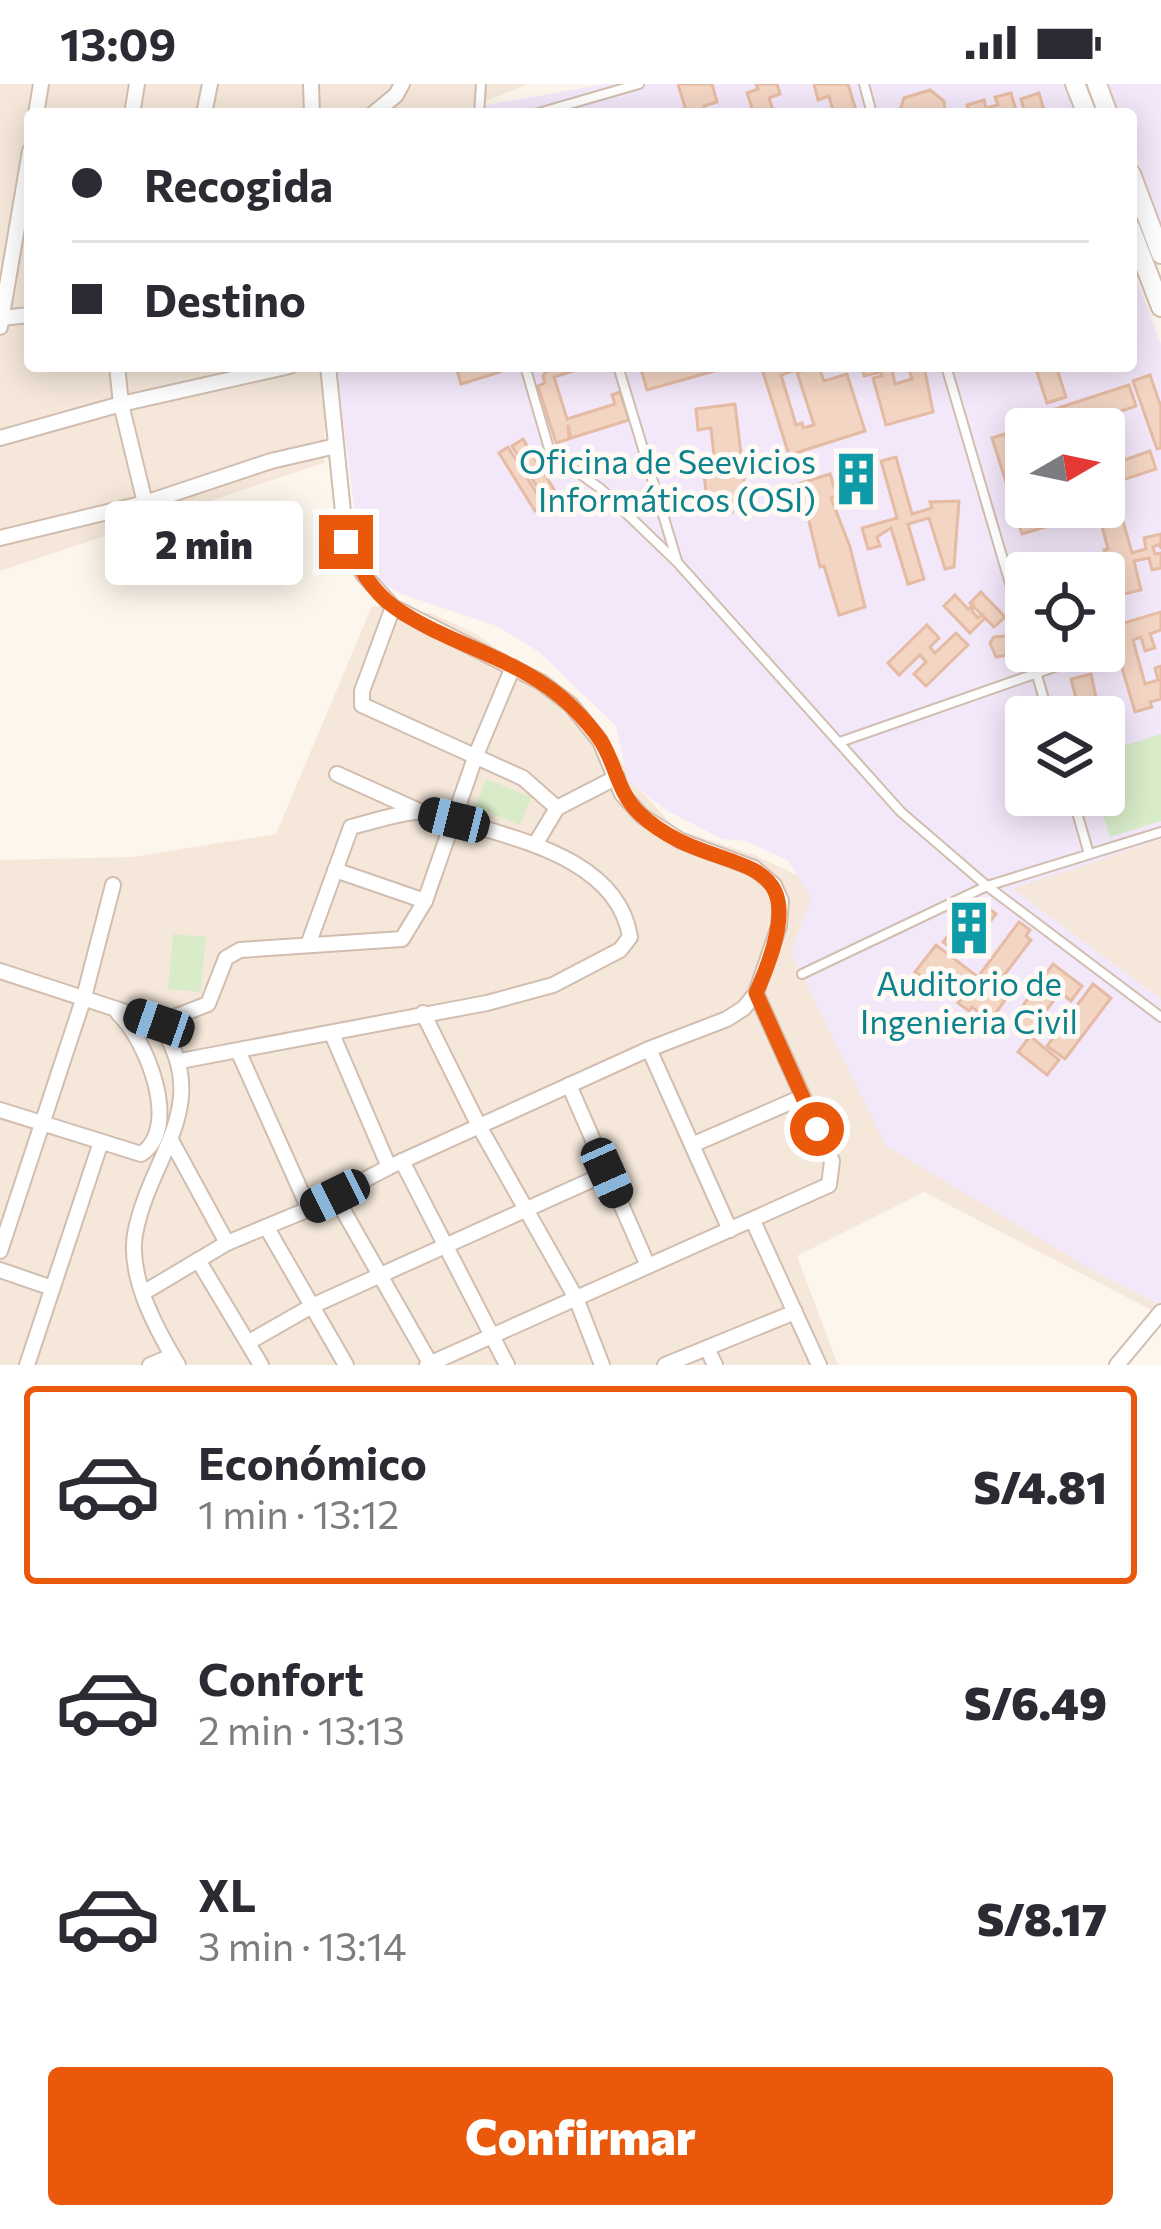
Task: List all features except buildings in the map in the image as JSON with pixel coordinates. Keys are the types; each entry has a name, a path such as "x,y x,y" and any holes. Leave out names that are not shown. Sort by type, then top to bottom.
{"street":[{"path":"379,108 402,84"},
{"path":"1137,190 1161,254"},
{"path":"1,322 7,240 24,208"},
{"path":"1137,245 1161,307"},
{"path":"118,372 145,503"},
{"path":"0,438 263,372"},
{"path":"142,1293 227,1243 649,1049 727,1019 744,1009 756,993 779,926 781,901 774,886 754,868 681,841 641,816 622,794 601,741 571,705 513,667 393,607 363,574 346,542 329,372"},
{"path":"0,538 145,503 272,461 336,446"},
{"path":"393,607 362,691 362,705 523,778 557,808"},
{"path":"0,971 159,1023 208,1004 226,958 240,950 402,939 425,902 476,755 513,667"},
{"path":"180,1061 487,1003 553,985 628,942 622,913 599,882 536,843 419,811 337,773"},
{"path":"536,843 557,808 617,777"},
{"path":"308,944 351,827 419,811"},
{"path":"335,870 425,902"},
{"path":"0,1250 84,997 113,885"},
{"path":"335,1196 429,1364 829,1185 832,1161 756,993"},
{"path":"0,1110 146,1152 154,1140 160,1096 150,1063 130,1025 111,1006"},
{"path":"423,1013 478,1126 576,1298 602,1365"},
{"path":"149,1365 175,1360 142,1293 135,1235 172,1142 182,1096 180,1061 159,1023"},
{"path":"332,1034 396,1164 446,1245 507,1365"},
{"path":"649,1049 730,1230"},
{"path":"238,1053 309,1209"},
{"path":"569,1085 648,1266"},
{"path":"692,1145 802,1097"},
{"path":"27,1365 100,1142"},
{"path":"172,1142 227,1243"},
{"path":"249,1342 312,1306 607,1173"},
{"path":"753,1221 818,1365"},
{"path":"267,1228 346,1365"},
{"path":"198,1260 261,1365"},
{"path":"0,1270 52,1288"},
{"path":"665,1365 795,1312"},
{"path":"1117,1365 1161,1312"},
{"path":"707,1348 715,1365"}],"lane":[{"path":"557,108 639,84"},
{"path":"526,372 550,452 601,489 677,562 901,812 988,886 1161,1017"},
{"path":"620,372 677,562"},
{"path":"948,372 1005,567"},
{"path":"840,742 1039,672"},
{"path":"1036,673 1043,696"},
{"path":"1078,816 1090,854"},
{"path":"802,974 988,886 1161,832"}],"shaded area":[{"path":"0,84 528,84 468,108 24,108 24,372 326,372 324,463 0,571"},
{"path":"604,84 1064,84 1073,108 474,108"},
{"path":"1109,84 1161,84 1161,225 1137,159 1137,108 1118,108"},
{"path":"1137,280 1161,344 1161,839 1013,889 1161,999 1161,1305 1100,1275 885,1145 791,952 811,899 789,861 746,841 722,839 668,811 628,781 616,726 539,652 497,626 401,594 377,579 358,537 337,372 1137,372"},
{"path":"372,606 433,614 478,635 588,711 640,790 676,829 754,855 854,902 1161,825 1161,1315 924,1192 797,1256 838,1365 0,1365 0,860 132,857 276,834"}],"green space":[{"path":"1161,734 1161,821 1110,837 1104,816 1125,816 1125,745"},
{"path":"486,779 531,797 520,825 475,807"},
{"path":"173,934 206,937 201,992 168,989"}],"place":[{"name":"Oficina de Seevicios Informáticos (OSI)","path":"856,479"},
{"name":"Auditorio de Ingenieria Civil","path":"969,928"}],"route":[{"path":"346,542 363,574 393,607 541,682 571,705 601,741 622,794 641,816 681,841 754,868 774,886 781,901 779,926 756,993 817,1129"}]}
